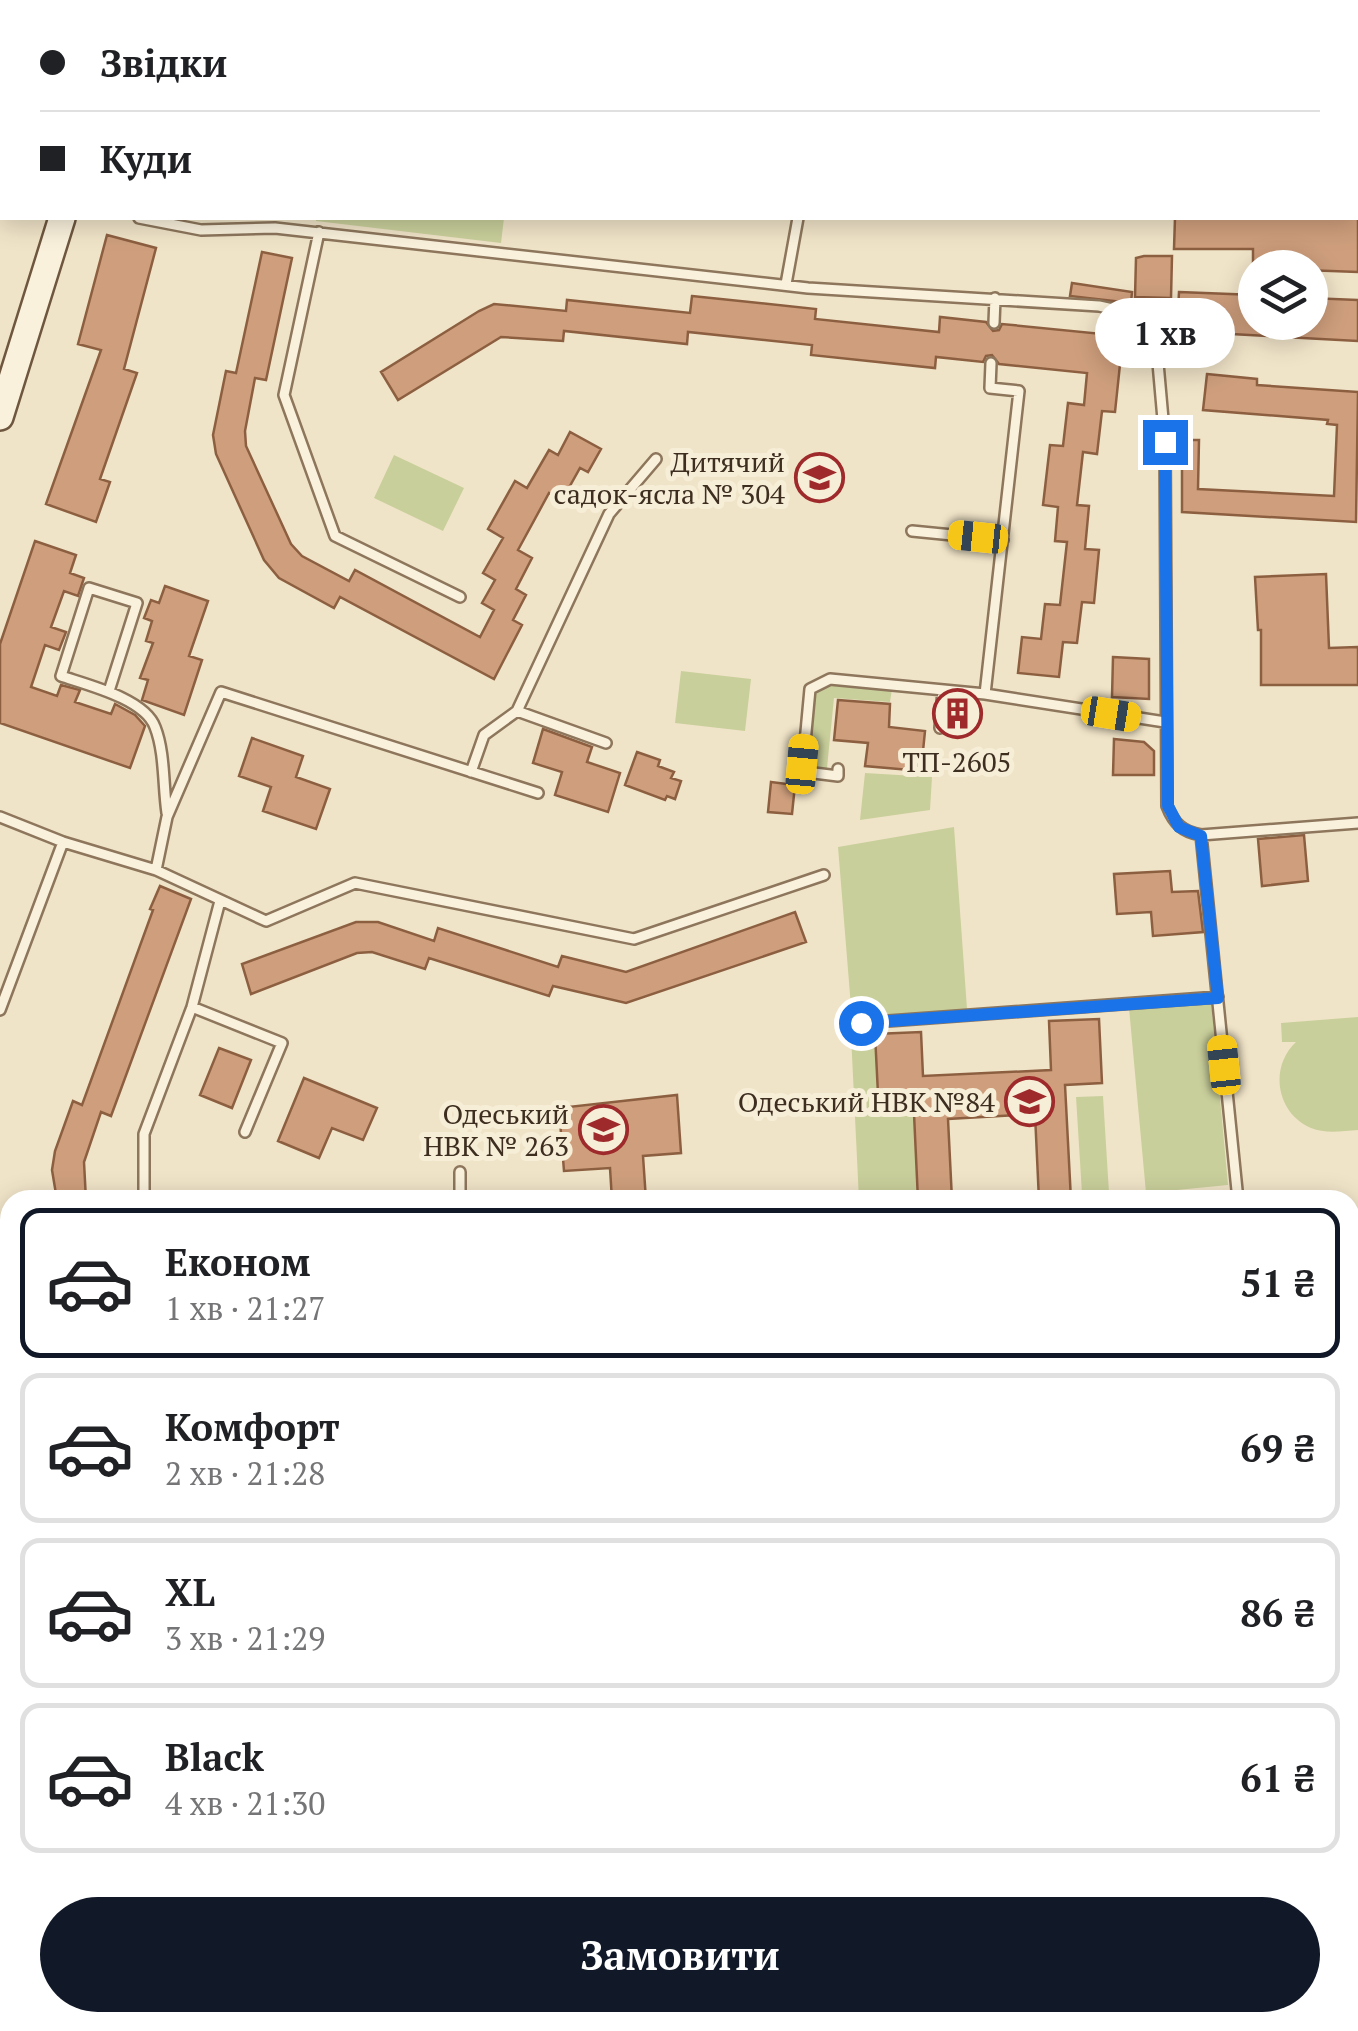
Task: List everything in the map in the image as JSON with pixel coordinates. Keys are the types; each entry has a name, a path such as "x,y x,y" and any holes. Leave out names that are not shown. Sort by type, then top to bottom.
{"main road":[{"path":"0,417 61,220"}],"lane":[{"path":"150,220 202,230 275,228 319,232 808,288 1100,306 1154,318 1165,442 1168,806 1179,827 1201,836 1358,823"},
{"path":"786,284 798,220"},
{"path":"319,232 284,395 336,536 460,597"},
{"path":"994,323 995,298"},
{"path":"985,694 1019,391 990,388 991,363"},
{"path":"471,772 484,734 518,711 610,514 656,458"},
{"path":"912,531 1003,540"},
{"path":"109,692 137,603 89,588 61,676 109,692 149,715 156,729 167,817"},
{"path":"838,769 838,776 806,772 802,764 810,689 830,679 985,694 1165,722"},
{"path":"940,728 944,690"},
{"path":"156,870 167,817 220,692 538,793"},
{"path":"518,711 606,743"},
{"path":"0,817 62,842 156,870 266,921 355,883 634,939 824,875"},
{"path":"1201,836 1237,1190"},
{"path":"0,1010 62,842"},
{"path":"144,1190 144,1134 192,1008 220,901"},
{"path":"861,1023 1218,998"},
{"path":"192,1008 282,1043 245,1132"},
{"path":"460,1172 460,1190"}],"green space":[{"path":"316,220 504,220 501,243"},
{"path":"394,455 464,488 443,531 374,498"},
{"path":"681,671 751,679 745,731 675,723"},
{"path":"834,684 892,689 890,702 834,698 827,768 810,767 807,762 814,694"},
{"path":"865,773 932,777 930,810 860,820"},
{"path":"954,827 967,1009 852,1019 838,847"},
{"path":"1211,1000 1228,1185 1146,1190 1129,1008"},
{"path":"1358,1017 1358,1130 1328,1132 1311,1128 1290,1112 1280,1089 1282,1064 1296,1042 1282,1042 1281,1023"},
{"path":"875,1034 878,1094 913,1092 918,1190 859,1190 851,1035"},
{"path":"1103,1096 1109,1190 1082,1190 1076,1097"}],"building":[{"path":"1175,220 1358,220 1358,272 1328,271 1328,250 1174,249"},
{"path":"107,235 156,248 124,369 137,373 100,479 110,482 96,522 46,504 101,350 78,344"},
{"path":"262,252 292,258 266,380 255,378 246,446 291,544 302,556 349,581 355,570 480,637 494,610 482,603 495,580 483,573 503,538 488,529 515,481 527,488 549,450 558,455 570,432 601,449 588,472 580,468 562,500 549,493 518,550 532,558 516,589 526,595 513,620 522,625 494,679 340,597 334,608 279,578 264,560 216,454 213,435 226,371 236,373"},
{"path":"1172,256 1171,298 1135,297 1136,258"},
{"path":"1072,283 1132,292 1131,303 1070,296"},
{"path":"1179,292 1238,294 1238,334 1177,331"},
{"path":"692,296 816,309 815,319 939,332 940,317 986,322 993,331 1002,324 1123,336 1115,412 1102,411 1097,454 1083,452 1077,505 1089,506 1085,549 1099,550 1094,603 1082,602 1077,643 1063,642 1059,677 1018,673 1022,637 1041,639 1045,604 1060,605 1067,542 1055,541 1058,507 1043,505 1050,445 1063,446 1068,403 1084,405 1087,373 999,364 992,355 983,362 936,357 935,368 811,355 812,345 688,332 687,344 564,331 563,341 501,337 398,400 381,372 494,304 566,311 567,300 690,313"},
{"path":"1328,299 1358,300 1358,341 1328,339"},
{"path":"1207,374 1257,379 1257,385 1358,392 1356,522 1182,512 1182,440 1199,440 1198,489 1334,496 1337,425 1327,424 1328,420 1203,410"},
{"path":"35,541 76,555 70,573 84,578 78,596 64,591 51,627 66,632 59,650 45,645 31,687 57,696 61,685 80,690 75,702 111,714 115,704 135,715 145,726 130,768 0,723 0,644"},
{"path":"1326,574 1329,648 1358,647 1358,685 1261,685 1261,630 1255,577"},
{"path":"165,586 208,601 189,656 202,660 184,715 142,700 148,680 140,678 153,643 146,641 152,621 144,618 151,600 159,603"},
{"path":"1113,657 1149,659 1149,699 1112,697"},
{"path":"838,700 890,704 889,727 925,731 921,771 865,766 868,743 834,740"},
{"path":"543,729 592,747 587,762 620,773 608,812 555,795 562,772 533,763"},
{"path":"252,738 303,756 296,777 330,789 316,829 263,811 271,787 239,776"},
{"path":"1114,739 1144,742 1154,751 1154,775 1113,775"},
{"path":"637,752 660,760 658,766 674,772 671,778 681,781 675,799 667,796 665,800 625,785"},
{"path":"771,782 795,785 792,814 768,812"},
{"path":"1304,835 1308,881 1262,886 1258,839"},
{"path":"1170,871 1172,892 1198,891 1203,932 1153,936 1151,912 1117,914 1114,874"},
{"path":"160,886 191,899 111,1116 101,1112 84,1162 85,1190 55,1190 52,1170 55,1151 73,1101 82,1105 153,910 150,909"},
{"path":"795,912 806,942 626,1003 553,986 549,996 429,958 425,969 372,952 357,953 251,994 242,964 356,922 378,922 434,941 438,928 558,967 562,956 626,972"},
{"path":"1099,1019 1102,1083 1065,1085 1070,1190 1039,1190 1035,1114 948,1119 952,1190 918,1190 913,1092 878,1094 875,1034 921,1032 923,1076 1051,1070 1049,1021"},
{"path":"219,1048 251,1060 232,1108 200,1095"},
{"path":"304,1078 377,1108 363,1140 332,1128 319,1158 278,1141"},
{"path":"677,1095 681,1153 643,1156 645,1190 611,1190 610,1168 564,1171 559,1108"}],"place":[{"name":"Дитячий садок-ясла № 304","path":"820,478"},
{"name":"ТП-2605","path":"957,714"},
{"name":"Одеський НВК №84","path":"1030,1102"},
{"name":"Одеський НВК № 263","path":"604,1130"}],"route":[{"path":"861,1023 1218,998 1201,836 1179,827 1168,806 1165,442"}]}
